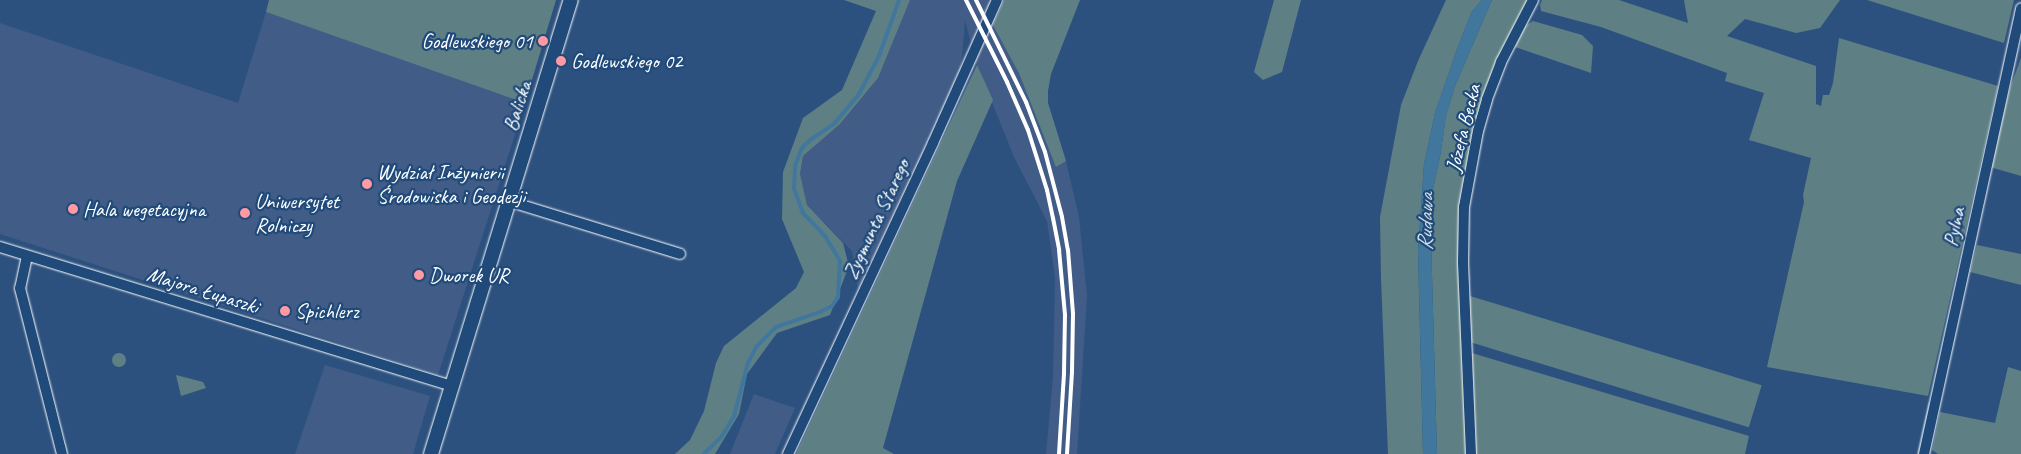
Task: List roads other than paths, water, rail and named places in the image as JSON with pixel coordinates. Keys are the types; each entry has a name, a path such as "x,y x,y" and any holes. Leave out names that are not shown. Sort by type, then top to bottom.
{"street":[{"name":"Balicka","path":"431,454 571,0"},
{"name":"Zygmunta Starego","path":"788,454 933,143 997,0"},
{"name":"Józefa Becka","path":"1470,454 1463,262 1464,207 1478,131 1487,98 1501,62 1533,0"},
{"name":"Pylna","path":"1924,454 2021,8"},
{"path":"508,201 680,254"},
{"name":"Majora Łupaszki","path":"0,247 452,386"},
{"path":"27,256 20,288 62,454"}],"water":[{"name":"Rudawa","path":"1482,0 1492,0 1455,86 1446,116 1440,157 1430,203 1437,454 1423,454 1418,251 1424,164 1435,113 1457,49 1472,11"}],"waterway":[{"path":"704,454 722,436 734,416 748,363 756,347 776,327 820,312 832,306 838,297 840,261 825,236 803,213 794,188 795,166 802,148 810,140 834,124 859,94 879,56 899,0"},
{"path":"1919,454 1930,404"}],"railway":[{"path":"966,0 1007,82 1028,130 1047,190 1053,218 1059,250 1065,315 1064,374 1059,454"},
{"path":"976,0 1026,102 1045,152 1062,217 1068,250 1073,314 1067,454"}],"place":[{"name":"Godlewskiego 01","path":"543,41"},
{"name":"Godlewskiego 02","path":"561,61"},
{"name":"Wydział Inżynierii Środowiska i Geodezji","path":"367,184"},
{"name":"Hala wegetacyjna","path":"73,209"},
{"name":"Uniwersytet Rolniczy","path":"245,213"},
{"name":"Dworek UR","path":"419,275"},
{"name":"Spichlerz","path":"285,311"}]}
